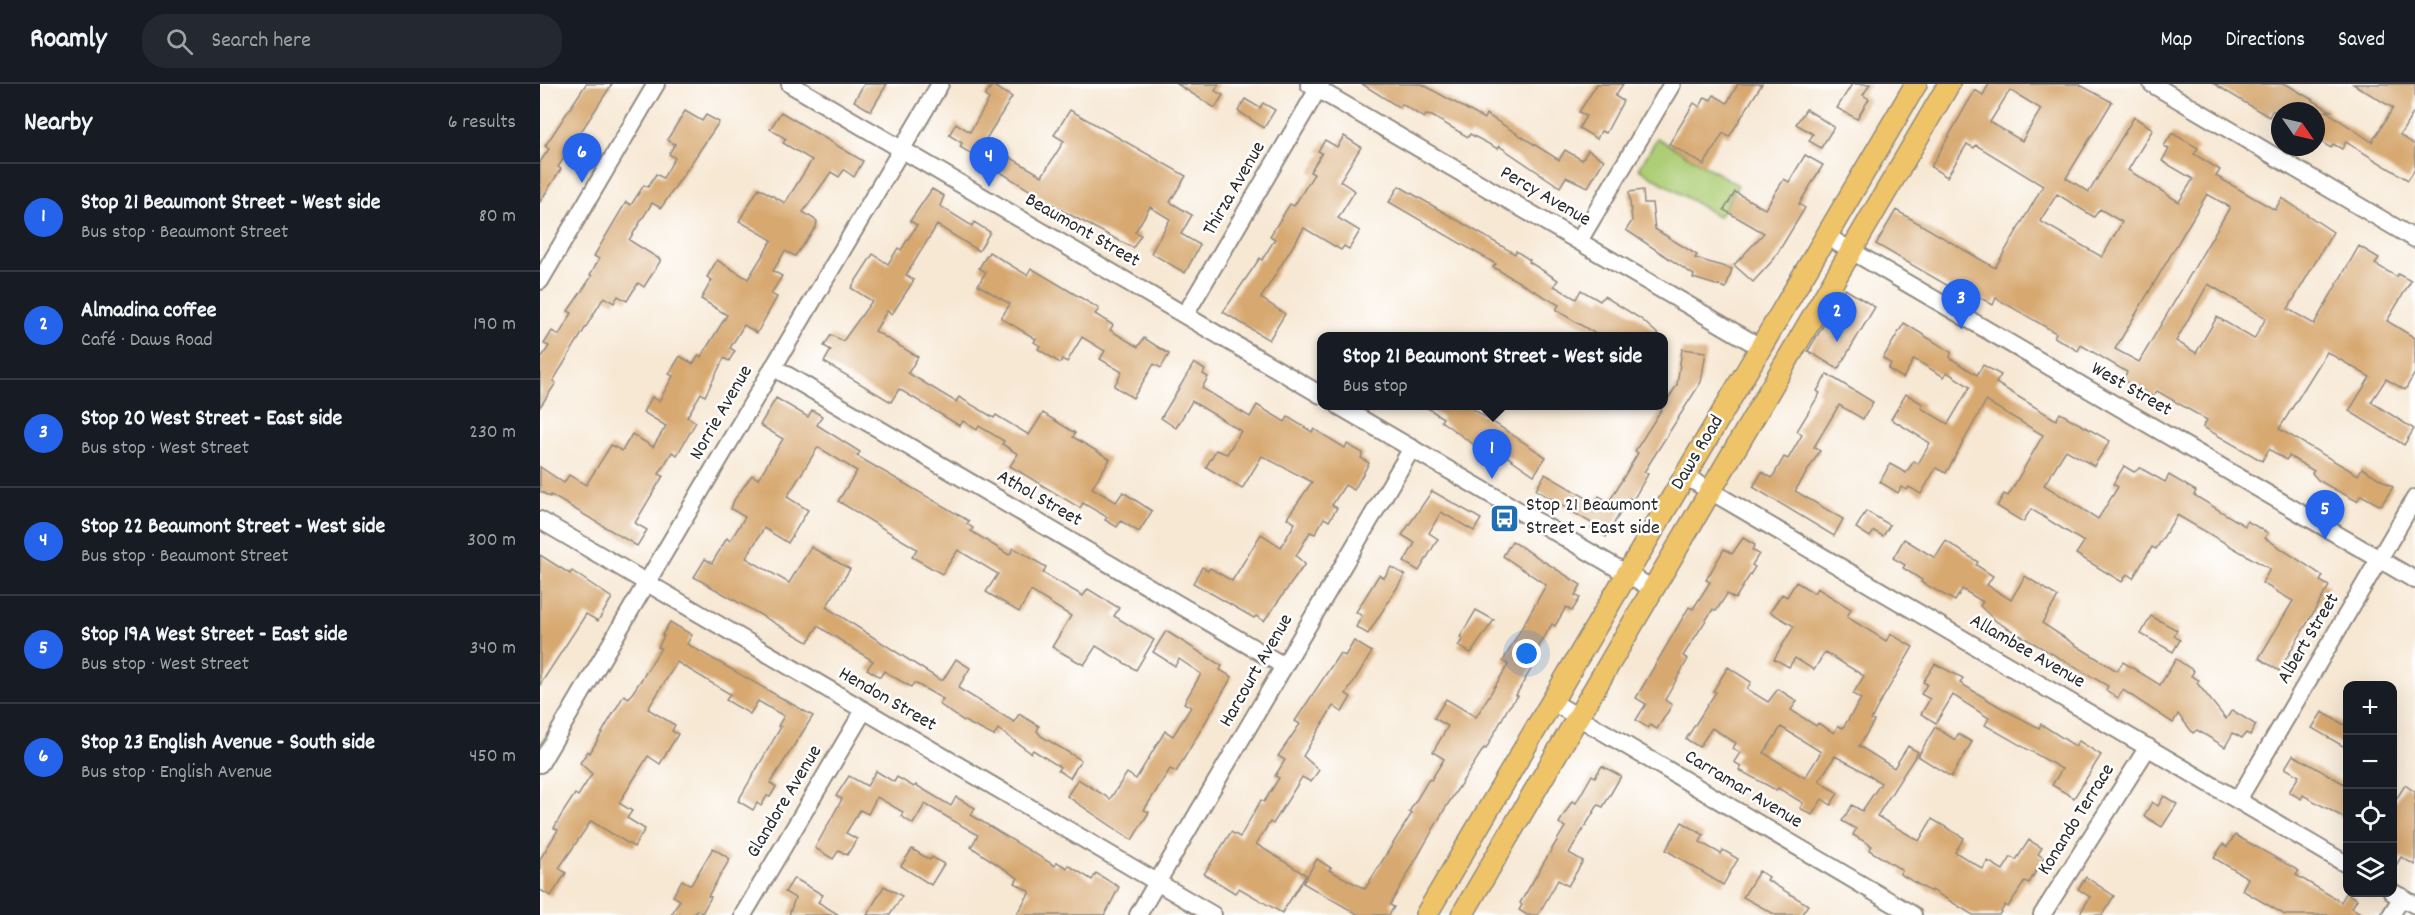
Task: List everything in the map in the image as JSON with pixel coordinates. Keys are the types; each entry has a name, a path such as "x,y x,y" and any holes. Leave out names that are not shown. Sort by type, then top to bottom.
{"main road":[{"name":"Daws Road","path":"1426,915 1916,84"},
{"name":"Daws Road","path":"1462,915 1949,84"}],"street":[{"path":"540,281 656,84"},
{"name":"Beaumont Street","path":"790,84 1317,393"},
{"name":"Norrie Avenue","path":"540,764 940,84"},
{"path":"1579,241 1672,84"},
{"path":"2152,84 2415,239"},
{"name":"Percy Avenue","path":"1316,86 1760,347"},
{"name":"Thirza Avenue","path":"1185,315 1316,86"},
{"name":"West Street","path":"1826,236 2415,580"},
{"name":"Athol Street","path":"773,367 1284,666"},
{"path":"1347,410 1653,590"},
{"name":"Harcourt Avenue","path":"1138,915 1412,448"},
{"name":"Allambee Avenue","path":"1685,476 2343,862"},
{"name":"Albert Street","path":"2238,800 2415,498"},
{"name":"Hendon Street","path":"540,520 1213,915"},
{"name":"Carramar Avenue","path":"1551,701 1913,915"},
{"name":"Glandore Avenue","path":"743,915 864,711"},
{"name":"Konando Terrace","path":"2042,915 2148,747"},
{"path":"2391,915 2403,898"}],"green space":[{"path":"1657,138 1738,185 1719,217 1639,169"}],"building":[{"path":"586,84 612,84 558,167 561,169 540,202 540,162 549,149 545,146"},
{"path":"864,84 887,84 871,111 854,101"},
{"path":"1177,84 1219,84 1215,91 1223,95 1215,108"},
{"path":"1362,84 1422,84 1484,119 1486,114 1559,160 1565,150 1582,160 1588,150 1604,160 1588,187 1566,177 1560,187 1499,146 1498,149 1470,134 1468,137 1432,116 1426,115 1424,118 1402,104 1400,108"},
{"path":"1597,84 1623,84 1615,96 1623,101 1606,133 1601,131 1597,139 1579,128 1586,116 1579,112"},
{"path":"1738,84 1762,84 1729,137 1723,133 1704,165 1669,144 1694,103 1700,107 1705,97 1711,100 1714,95 1727,103"},
{"path":"1852,84 1870,84 1863,95 1869,99 1857,119 1837,108"},
{"path":"1989,84 2078,84 2112,102 2066,178 2089,192 2134,117 2153,129 2128,170 2179,202 2193,179 2162,161 2169,149 2164,146 2172,133 2198,148 2194,154 2220,170 2216,176 2275,210 2282,198 2333,232 2288,309 2314,324 2359,246 2379,258 2375,264 2397,277 2398,274 2411,281 2387,321 2415,338 2415,373 2405,390 2386,379 2371,402 2414,429 2404,445 2349,411 2370,377 2327,352 2279,429 2358,475 2362,468 2393,487 2382,504 2379,505 2361,495 2357,501 2318,480 2312,473 2314,471 2289,456 2286,460 2269,449 2262,461 2203,427 2207,420 2157,391 2153,397 2123,380 2127,372 2081,345 2078,351 2054,337 2056,333 1996,298 1993,305 1965,289 1962,294 1876,244 1896,210 1995,268 2043,186 1976,145 1974,148 1967,144 1947,177 1931,167 1975,90 1983,95","holes":["2010,90 2041,109 2022,141 1990,122","2057,194 2094,217 2100,209 2122,222 2102,257 2040,221","2207,194 2230,207 2139,362 2115,349","2208,284 2266,318 2254,339 2217,317 2196,353 2176,341"]},
{"path":"2214,84 2286,84 2316,102 2271,102 2269,117"},
{"path":"2353,84 2415,84 2415,110 2400,135 2415,145 2415,169 2408,180 2346,142 2342,149 2333,144 2331,148 2325,144 2325,107 2331,111 2326,111 2372,142 2393,108"},
{"path":"992,85 1012,97 984,142 1042,176 1064,141 1054,135 1070,110 1186,176 1170,202 1192,215 1181,234 1200,245 1185,273 1151,253 1170,219 1150,207 1135,232 1141,235 1133,248 1063,211 960,147 962,143 949,135 956,123 970,132 989,99 985,96"},
{"path":"1245,99 1260,108 1263,103 1275,110 1264,128 1238,111"},
{"path":"1806,109 1834,127 1821,148 1809,141 1813,134 1796,124"},
{"path":"685,111 702,121 706,115 719,122 661,208 652,203 629,240 661,260 644,287 638,283 627,301 618,296 614,303 604,297 553,381 556,383 540,407 540,360 549,346 544,344 552,331 559,335 572,313 568,311 592,276 590,275 599,259 594,256 626,202 631,205 644,185 648,187 656,174 663,178 675,158 669,154 675,144 667,140"},
{"path":"781,112 863,161 854,177 844,170 839,177 831,172 803,212 817,221 816,227 795,256 785,251 773,271 782,276 771,294 777,297 757,333 744,325 730,348 735,351 729,361 724,358 705,396 701,393 687,417 696,422 677,455 672,452 659,474 663,476 635,523 647,530 637,546 551,495 550,497 540,491 540,467 564,483 569,475 586,485 611,445 622,451 632,434 653,447 666,426 643,412 652,397 659,401 673,376 669,374 680,356 693,364 699,355 701,357 727,315 701,299 712,280 707,277 717,260 748,279 772,240 739,221 759,188 785,203 812,160 783,143 786,139 770,129"},
{"path":"1344,136 1361,147 1340,181 1355,191 1338,218 1360,231 1349,249 1344,246 1341,250 1304,228 1261,298 1285,314 1269,340 1223,312 1260,258 1262,260 1275,239 1270,236 1290,204 1294,206 1314,174 1310,172 1322,153 1318,151 1325,140 1337,147"},
{"path":"1805,155 1823,165 1799,204 1805,208 1774,259 1753,282 1734,265 1764,233 1724,210 1735,192 1765,209 1784,179 1789,182"},
{"path":"1399,186 1515,254 1516,251 1558,280 1554,286 1576,299 1581,290 1600,301 1604,296 1641,319 1656,332 1592,332 1556,310 1559,305 1493,267 1496,264 1389,202"},
{"path":"932,189 944,196 940,206 972,226 974,222 990,232 979,251 937,225 906,275 914,280 892,314 887,311 875,331 918,357 908,373 956,402 959,397 994,418 996,415 1029,435 1043,413 1075,433 1073,437 1110,459 1092,488 1116,502 1123,492 1152,511 1139,532 1121,521 1117,527 1105,520 1107,517 1083,503 1080,508 1010,466 1018,454 1002,444 1004,441 979,426 977,430 963,421 960,426 899,389 891,402 824,362 831,350 824,346 831,335 843,341 872,301 851,288 873,254 888,264 898,248 901,250 917,225 910,221"},
{"path":"1643,190 1644,203 1652,203 1655,229 1697,255 1695,258 1732,269 1726,288 1693,278 1694,275 1626,230 1632,221 1629,192"},
{"path":"989,252 1027,275 1031,268 1093,305 1099,309 1095,314 1113,325 1110,330 1138,347 1144,338 1169,354 1161,368 1154,364 1133,398 1114,386 1122,372 1100,359 1105,351 1082,337 1067,362 1062,359 1060,363 1038,349 1040,346 1034,342 1036,339 1001,318 1010,304 978,285 986,272 979,268"},
{"path":"1845,289 1875,307 1838,369 1808,351"},
{"path":"1904,323 1951,352 1950,358 1977,375 1983,365 2001,375 1996,383 2056,420 2060,413 2110,441 2094,466 2066,450 2044,485 2098,519 2118,487 2113,484 2124,466 2134,472 2140,468 2165,482 2169,475 2196,491 2194,495 2245,526 2247,521 2268,533 2265,538 2323,576 2320,581 2329,586 2279,671 2259,658 2293,601 2262,583 2270,569 2177,515 2156,549 2152,547 2133,578 2127,574 2122,582 2076,554 2084,542 2031,509 2023,522 1997,506 2004,494 2008,496 2043,435 1986,401 1946,473 1936,468 1921,494 1909,487 1907,490 1901,487 1898,493 1880,482 1890,464 1906,473 1914,461 1918,464 1930,443 1891,419 1906,394 1923,404 1921,408 1948,424 1970,387 1947,372 1944,377 1914,359 1903,378 1888,369 1891,364 1883,358"},
{"path":"1682,349 1706,352 1701,382 1644,472 1648,474 1633,500 1629,498 1606,537 1591,528 1593,524 1536,490 1545,474 1595,503 1599,496 1609,502 1638,453 1635,451 1661,410 1668,410 1668,399 1677,385"},
{"path":"1194,363 1205,370 1203,374 1208,377 1202,388 1250,417 1257,405 1285,422 1288,417 1312,432 1314,429 1345,448 1347,444 1363,453 1361,458 1369,463 1354,490 1345,485 1332,505 1337,508 1329,521 1324,518 1315,534 1310,532 1296,556 1305,564 1264,621 1256,616 1254,618 1193,583 1202,567 1208,571 1210,568 1232,581 1261,534 1281,547 1295,523 1287,518 1312,482 1262,456 1242,489 1206,467 1216,450 1227,454 1241,431 1192,401 1176,428 1161,418"},
{"path":"1827,374 1873,402 1863,419 1839,405 1814,447 1820,451 1795,491 1843,519 1834,536 1753,487 1762,472 1772,478 1784,457 1788,459 1802,435 1797,431 1820,393 1817,391"},
{"path":"776,398 808,417 812,410 822,416 817,425 860,452 857,456 969,521 967,524 973,528 971,531 1009,555 1014,548 1046,567 1043,573 1083,596 1088,589 1119,608 1114,616 1154,640 1136,670 1096,646 1084,665 1052,647 1071,616 1031,591 1019,612 986,592 998,574 958,550 942,574 912,557 917,549 838,501 857,471 818,447 787,497 808,510 788,543 764,528 746,558 789,583 811,547 850,569 826,607 940,680 943,680 956,659 970,668 958,688 1014,722 1019,714 1039,726 1037,731 1041,736 1081,760 1070,778 1058,770 1060,767 1033,750 1031,753 998,729 994,736 964,721 939,704 943,699 920,686 914,683 911,687 884,671 880,677 867,669 873,661 818,626 808,642 694,577 705,559 712,563 727,538 730,541 745,517 731,509 734,500 752,475 758,479 783,439 760,425"},
{"path":"1431,410 1475,410 1546,457 1534,475 1492,446 1487,454 1441,421 1443,418"},
{"path":"1432,491 1481,519 1474,531 1441,512 1429,533 1438,539 1419,571 1404,562 1415,543 1402,535"},
{"path":"1866,511 1890,525 1883,536 1874,531 1870,537 1856,528"},
{"path":"1743,538 1755,545 1752,550 1759,554 1752,565 1755,567 1735,599 1727,594 1716,611 1713,609 1683,656 1688,659 1665,700 1672,705 1657,729 1650,725 1648,728 1636,720 1646,704 1636,698 1689,607 1693,609 1710,582 1706,580 1724,549 1732,554"},
{"path":"1904,539 1935,558 1946,541 1978,562 1976,565 1993,576 1987,585 2011,600 2025,576 2058,597 2042,623 2077,646 2117,671 2123,662 2160,685 2176,659 2194,671 2191,676 2199,680 2197,683 2226,719 2232,710 2256,725 2250,735 2246,733 2242,738 2233,733 2225,747 2197,730 2193,733 2178,714 2173,723 2123,690 2118,698 2106,690 2108,686 1997,622 1980,606 1983,602 1962,589 1955,601 1921,582 1922,580 1903,568 1905,565 1893,558"},
{"path":"1512,541 1581,585 1575,595 1580,598 1572,611 1566,607 1555,626 1552,624 1531,662 1534,664 1516,695 1518,696 1508,708 1486,749 1484,748 1446,807 1390,905 1394,907 1389,915 1359,915 1303,883 1317,859 1331,868 1329,870 1365,889 1412,813 1409,812 1429,779 1431,780 1444,759 1433,752 1448,726 1434,718 1446,699 1476,717 1508,665 1503,661 1546,585 1503,556"},
{"path":"540,555 570,574 572,571 612,598 598,621 586,614 540,685"},
{"path":"1391,567 1405,575 1368,634 1356,627 1362,616 1356,612 1379,575 1384,578"},
{"path":"1796,582 1814,593 1817,588 1851,609 1847,617 1886,641 1891,634 1913,647 1878,706 1871,720 1874,721 1859,746 1894,768 1908,746 1918,752 1877,816 1919,841 1932,819 1964,838 1955,852 1983,869 1988,861 2003,870 2011,857 2016,860 2029,840 2042,848 2038,854 2044,858 2029,883 2025,881 2008,907 2005,905 1999,915 1973,915 1932,890 1931,892 1900,874 1902,870 1869,850 1872,846 1853,835 1856,829 1842,821 1852,805 1862,811 1881,783 1856,767 1835,756 1819,781 1838,793 1831,805 1822,799 1812,815 1800,808 1803,803 1778,788 1776,790 1739,770 1741,766 1734,762 1740,753 1733,748 1736,743 1712,728 1699,747 1686,739 1716,692 1713,691 1728,667 1751,682 1747,689 1768,702 1778,689 1797,701 1791,710 1816,726 1818,723 1834,733 1838,726 1843,728 1861,699 1853,694 1864,676 1825,652 1814,670 1795,658 1789,667 1774,659 1794,626 1770,612 1782,594 1787,597","holes":["1781,727 1821,752 1805,778 1764,753"]},
{"path":"1476,610 1494,620 1471,653 1458,646 1463,639 1460,637"},
{"path":"2151,616 2177,630 2174,636 2180,640 2173,652 2141,634"},
{"path":"670,622 692,635 687,644 813,716 770,783 776,787 770,797 767,796 761,806 757,803 753,810 738,801 781,727 778,726 784,716 758,701 750,714 726,700 730,694 677,662 648,709 675,725 672,731 678,734 660,764 648,756 619,803 632,811 627,818 645,829 634,847 591,821 559,868 566,873 551,896 540,890 540,859 558,830 554,828 562,814 575,794 578,796 592,774 580,763 588,751 590,753 624,695 629,698 643,677 661,648 658,647 664,636 662,635"},
{"path":"1166,631 1222,666 1220,670 1232,677 1176,772 1170,769 1144,810 1149,812 1132,840 1067,796 1078,779 1110,799 1127,773 1136,779 1165,731 1173,736 1191,707 1184,703 1201,674 1179,659 1175,666 1153,652"},
{"path":"1354,641 1372,652 1346,694 1351,697 1342,712 1333,706 1303,756 1319,770 1311,782 1302,777 1273,824 1270,822 1256,844 1306,875 1282,913 1239,888 1235,893 1204,874 1231,832 1240,837 1261,800 1264,802 1279,778 1275,776 1285,760 1278,756 1300,724 1295,721 1340,653 1345,656"},
{"path":"1935,664 1963,678 1960,683 2005,710 2039,728 2041,724 2075,746 2079,741 2101,755 2074,798 2052,785 2062,769 1985,725 1989,718 1953,695 1936,723 1921,714 1930,699 1921,694 1927,684 1923,682"},
{"path":"2322,712 2343,724 2343,746 2312,728"},
{"path":"1935,727 1955,740 1958,734 1972,742 1951,777 1918,756"},
{"path":"2293,755 2343,783 2343,817 2303,795 2301,799 2289,792 2299,776 2285,768"},
{"path":"1602,766 1621,776 1603,807 1598,805 1569,853 1583,861 1568,886 1558,880 1538,915 1527,915 1519,910 1522,905 1520,903 1565,827 1559,823 1572,801 1576,803 1592,775 1595,777"},
{"path":"876,771 894,782 897,777 914,787 916,785 951,806 956,797 975,808 971,815 1055,866 1057,862 1067,868 1068,865 1092,880 1096,873 1119,887 1104,915 1016,915 1030,892 1015,883 1018,878 971,847 978,835 925,804 913,824 901,816 903,812 877,797 868,814 860,810 846,833 857,839 847,855 839,850 833,859 815,848 842,799 836,796 849,776 867,786"},
{"path":"2405,785 2415,792 2415,865 2401,857 2397,864 2397,798"},
{"path":"2164,796 2177,804 2162,827 2144,816 2152,802 2158,806"},
{"path":"1682,822 1704,835 1700,842 1721,854 1723,850 1738,859 1723,885 1666,850"},
{"path":"2235,835 2299,871 2296,875 2341,902 2344,897 2357,899 2352,908 2364,915 2285,915 2242,890 2248,878 2214,858 2223,844 2227,847"},
{"path":"713,848 730,859 708,896 711,897 702,913 696,910 693,915 671,915 680,900 673,896 682,880 691,885"},
{"path":"912,849 930,860 932,857 944,864 931,885 901,866"},
{"path":"1759,871 1769,877 1767,880 1808,905 1801,915 1776,915 1743,897"},
{"path":"2086,877 2114,896 2102,915 2079,915 2090,897 2078,889"},
{"path":"794,878 823,895 818,902 839,915 789,915 795,898 785,892"},
{"path":"884,886 902,896 890,915 867,915"}],"place":[{"name":"Stop 23 English Avenue - South side","path":"582,183"},
{"name":"Stop 22 Beaumont Street - West side","path":"989,187"},
{"name":"Stop 20 West Street - East side","path":"1961,329"},
{"name":"Almadina coffee","path":"1837,342"},
{"name":"Stop 21 Beaumont Street - West side","path":"1492,479"},
{"name":"Stop 21 Beaumont Street - East side","path":"1505,518"},
{"name":"Stop 19A West Street - East side","path":"2325,540"}]}
